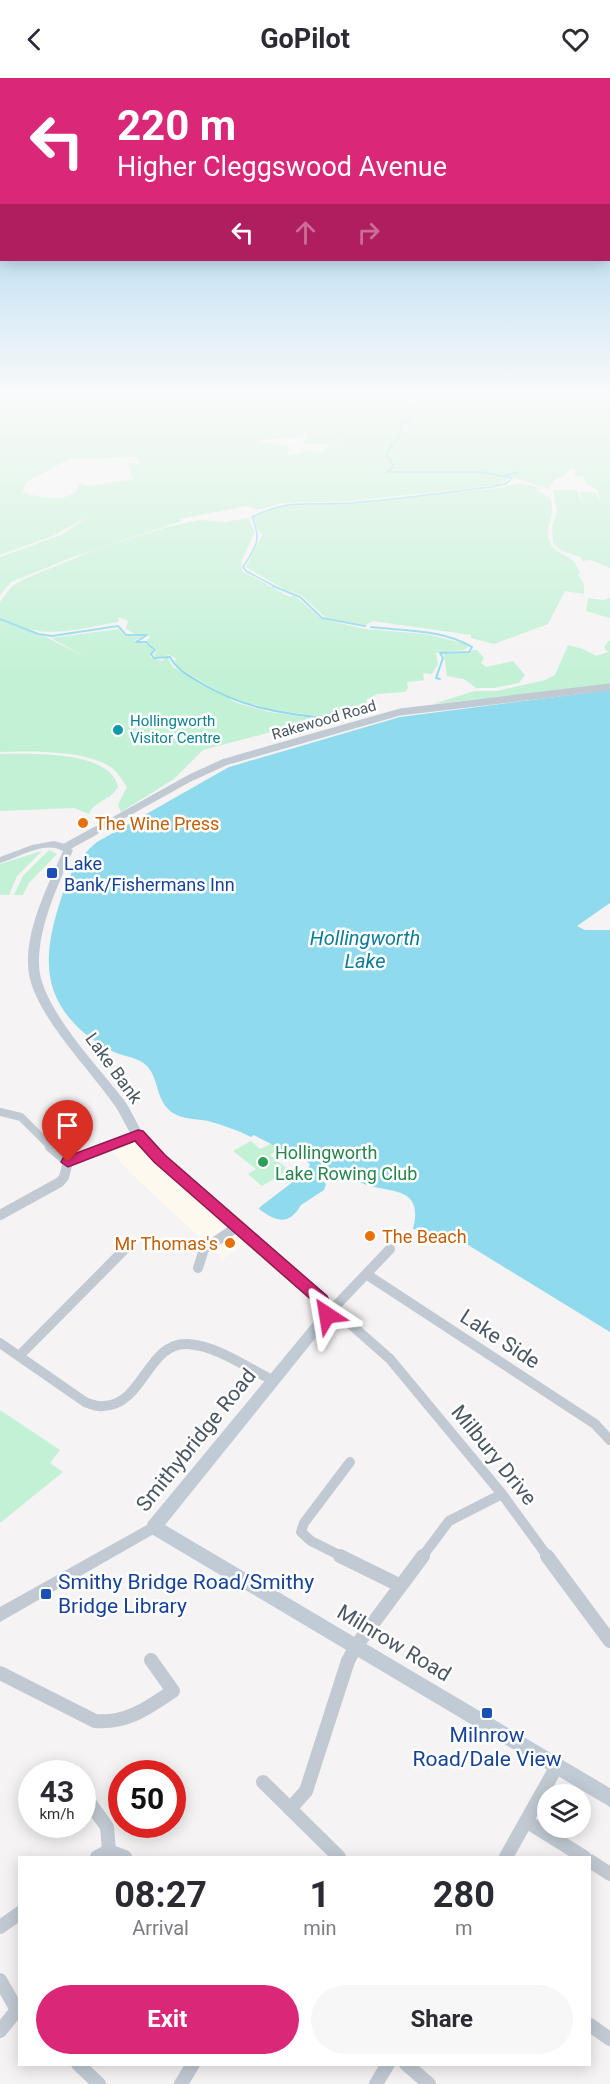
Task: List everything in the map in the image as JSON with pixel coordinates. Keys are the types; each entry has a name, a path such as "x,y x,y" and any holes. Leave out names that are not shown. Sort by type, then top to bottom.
{"main road":[{"path":"0,860 52,844 66,848"},
{"name":"Lake Bank","path":"66,848 69,853 52,888 36,935 33,965 37,985 50,1012 116,1097 138,1135 159,1159 237,1227 286,1265 321,1300 327,1315"},
{"name":"Smithybridge Road","path":"154,1527 327,1315"},
{"name":"Milnrow Road","path":"154,1527 610,1798"}],"street":[{"name":"Rakewood Road","path":"66,848 210,768 291,743 400,712 610,687"},
{"path":"0,1112 18,1117 34,1126 62,1159 68,1162 138,1135"},
{"path":"0,1215 60,1182 64,1177 68,1162"},
{"path":"198,1268 204,1249 237,1227"},
{"path":"19,1356 131,1243"},
{"name":"Smithybridge Road","path":"327,1315 390,1249"},
{"name":"Lake Side","path":"366,1274 595,1424 610,1440"},
{"name":"Milbury Drive","path":"327,1315 348,1322 390,1359 502,1494 610,1641"},
{"path":"0,1343 85,1402 99,1406 112,1405 123,1400 167,1351 179,1344 197,1345 272,1380"},
{"path":"350,1462 304,1523 301,1532 311,1541 399,1585"},
{"path":"290,1809 306,1791 348,1661 356,1646 399,1585 449,1521 502,1494"},
{"name":"Smithybridge Road","path":"0,1615 154,1527"},
{"path":"0,1673 95,1721 110,1724 129,1718 173,1691 151,1660"},
{"path":"507,1856 557,1766"},
{"path":"262,1782 338,1856"},
{"path":"96,1812 107,1827 103,1854"},
{"path":"526,1821 582,1856"},
{"path":"591,1862 610,1874"},
{"path":"0,1927 18,1914"},
{"path":"0,1980 18,2012 0,2031"},
{"path":"591,2026 610,2039"},
{"path":"80,2066 99,2084"},
{"path":"181,2084 192,2066"},
{"path":"376,2084 387,2066"},
{"path":"408,2066 429,2084"}],"shaded area":[{"path":"135,1139 247,1243 223,1259 129,1172 110,1149"}],"green space":[{"path":"0,491 23,491 43,497 57,498 71,495 77,491 448,491 351,501 282,503 257,510 248,506 179,519 182,521 73,557 11,582 0,595 0,557 61,535 90,515 53,536 0,555"},
{"path":"472,491 537,491 550,498 552,505 548,530 549,540 555,550 569,557 577,566 580,574 578,575 584,584 584,594 565,591 548,624 494,644 471,638 471,635 373,621 366,625 326,618 301,595 284,589 246,567 263,533 260,533 252,517 285,504 350,503"},
{"path":"553,491 577,491 583,504 580,492 595,492 602,503 597,491 610,491 610,568 591,560 582,561 581,557 561,551 553,543 552,526 557,512"},
{"path":"248,518 255,532 241,562 242,571 290,597 294,595 319,617 365,629 426,634 466,644 468,647 464,650 436,653 438,664 432,674 423,673 424,680 407,682 408,688 405,692 377,694 366,700 369,709 325,717 268,709 224,695 178,667 174,660 177,659 169,655 158,658 154,655 157,650 146,640 150,638 148,634 135,634 126,629 128,621 119,617 118,622 74,630 51,632 30,629 87,658 51,638 118,629 125,636 143,636 134,641 149,645 153,650 150,657 162,661 167,657 173,667 237,703 269,712 314,718 313,721 203,750 174,779 121,812 118,805 127,787 112,768 102,762 58,753 0,752 0,602 11,587 22,580 95,550 167,527 200,520 224,522"},
{"path":"588,598 603,600 610,598 610,618 586,611"},
{"path":"610,641 610,685 433,704 475,691 497,691 545,680 555,675 568,645 596,656 608,652 604,648"},
{"path":"477,650 484,658 481,663 486,667 513,661 525,675 519,683 494,688 476,688 464,679 447,676 444,654 468,653"},
{"path":"0,754 48,755 85,760 101,766 112,775 118,787 89,814 74,808 0,811"},
{"path":"49,850 57,854 29,883 23,895 14,895 23,876"},
{"path":"42,851 17,876 9,895 0,895 0,864"},
{"name":"Hollingworth Lake Rowing Club","path":"251,1141 260,1149 272,1143 279,1149 270,1155 289,1170 262,1186 248,1174 256,1169 233,1151"},
{"path":"0,1410 60,1450 50,1463 63,1472 0,1523"}],"water":[{"name":"Hollingworth Lake","path":"610,690 610,903 577,926 585,930 610,930 610,1332 460,1240 413,1229 415,1213 413,1203 407,1196 398,1192 326,1173 319,1177 326,1184 324,1190 301,1205 292,1216 283,1220 266,1214 259,1209 260,1207 307,1171 310,1164 293,1151 287,1154 254,1135 251,1137 219,1124 185,1118 173,1113 163,1103 147,1066 98,1043 69,1018 59,1003 53,987 49,972 49,955 55,920 66,885 78,862 90,848 229,767 400,717"}],"waterway":[{"path":"276,587 246,571 243,567 257,538 252,517 289,505 350,503 463,491"},
{"path":"273,586 300,597 322,618 365,626"},
{"path":"0,619 38,634 52,636 118,626 126,635 147,635 136,642 146,642 155,650 151,654 154,658 170,657 187,675 215,691 243,703 285,713 316,717"},
{"path":"371,627 436,634 472,647 469,652 440,653 443,658 436,678 440,679"}],"place":[{"name":"Hollingworth Visitor Centre","path":"118,730"},
{"name":"The Wine Press","path":"83,823"},
{"name":"Lake Bank/Fishermans Inn","path":"52,873"},
{"name":"Hollingworth Lake Rowing Club","path":"263,1162"},
{"name":"The Beach","path":"370,1236"},
{"name":"Mr Thomas's","path":"230,1243"},
{"name":"Smithy Bridge Road/Smithy Bridge Library","path":"46,1594"},
{"name":"Milnrow Road/Dale View","path":"487,1713"}],"route":[{"path":"68,1162 138,1135 159,1159 321,1300 327,1315"}]}
